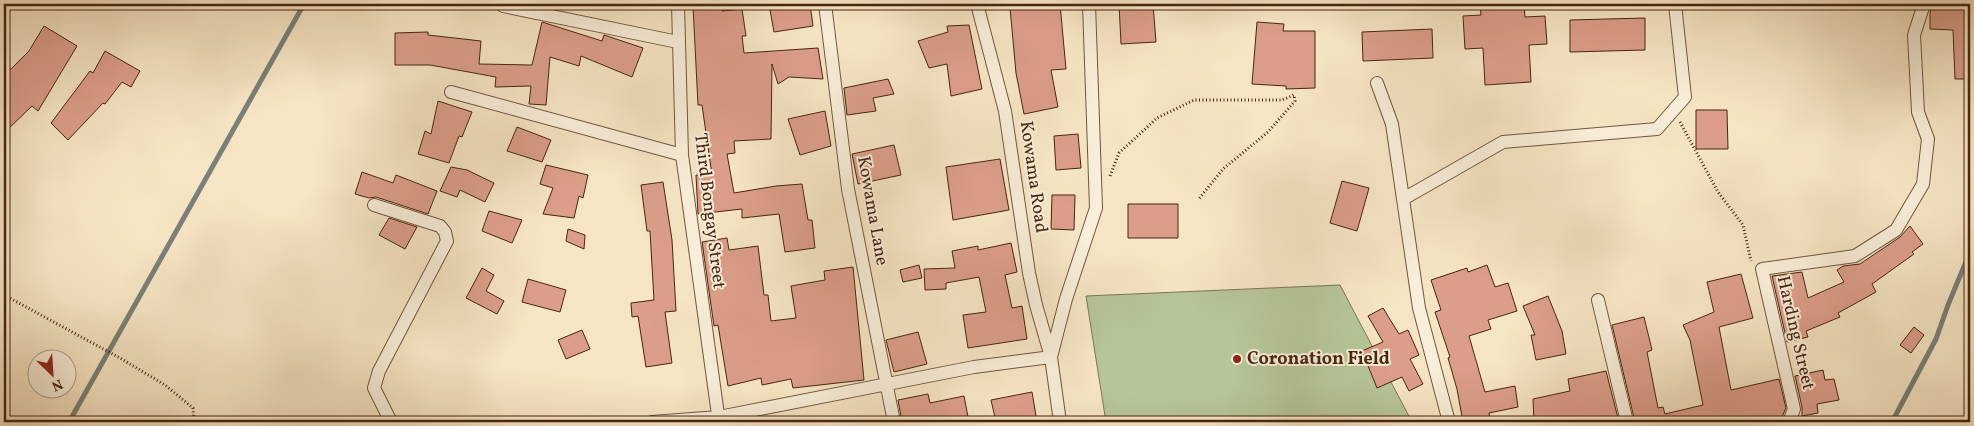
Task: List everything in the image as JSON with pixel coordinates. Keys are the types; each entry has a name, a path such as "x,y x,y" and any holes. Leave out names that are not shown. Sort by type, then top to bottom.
{"street":[{"name":"Third Bongay Street","path":"678,4 682,155 719,420"},
{"name":"Kowama Lane","path":"825,4 848,189 894,422"},
{"name":"Kowama Road","path":"977,4 1005,111 1029,273 1051,356"},
{"path":"1060,422 1051,356 1066,300 1096,208 1089,4"},
{"path":"1403,199 1502,142 1657,129 1685,97 1675,4"},
{"name":"Harding Street","path":"1789,422 1794,409 1762,269 1854,256 1896,230 1923,184 1928,139 1918,112 1914,34 1924,4"},
{"path":"503,6 678,42"},
{"path":"1378,84 1392,124 1419,308 1449,422"},
{"path":"451,92 682,155"},
{"path":"374,205 440,226 446,232 446,241 379,371 374,388 391,422"},
{"path":"1598,300 1628,422"},
{"path":"652,422 719,420 974,367 1051,356"}],"path":[{"path":"1106,185 1119,153 1157,118 1194,100 1282,100 1294,95 1295,101 1268,132 1223,169 1198,200"},
{"path":"1671,113 1678,117 1718,192 1743,225 1750,260 1762,269"},
{"path":"4,294 165,385 192,408 194,422"}],"green space":[{"name":"Coronation Field","path":"1340,285 1412,422 1106,422 1086,296"}],"building":[{"path":"722,4 722,11 742,9 746,36 742,36 744,53 818,48 823,79 789,77 778,84 772,64 771,139 734,141 735,153 727,154 734,193 802,184 808,220 812,220 815,248 785,252 779,214 742,218 742,209 698,214 696,175 712,175 702,105 698,105 693,6"},
{"path":"795,4 810,4 813,26 774,32 770,10"},
{"path":"1060,4 1066,69 1051,70 1058,107 1024,114 1016,73 1010,8"},
{"path":"1119,4 1153,4 1156,42 1121,44"},
{"path":"1480,4 1524,4 1525,17 1545,16 1547,44 1529,45 1531,82 1485,85 1483,48 1465,49 1463,16 1481,15"},
{"path":"1967,4 1968,16 1970,16 1970,79 1955,79 1953,30 1930,29 1930,13 1932,5"},
{"path":"1645,18 1645,50 1570,52 1570,20"},
{"path":"542,22 602,41 604,35 643,48 632,77 581,56 579,66 550,57 546,105 529,104 531,86 495,87 496,77 430,65 395,65 395,33 428,32 428,35 481,41 479,64 532,65"},
{"path":"1257,22 1284,24 1283,31 1315,31 1315,88 1286,89 1286,86 1252,84"},
{"path":"969,25 982,89 951,96 947,64 929,68 918,41 948,32 947,26"},
{"path":"44,26 77,46 38,111 32,106 4,133 4,76 29,51"},
{"path":"1432,29 1433,58 1363,61 1362,32"},
{"path":"105,51 140,71 131,87 122,82 105,104 103,103 68,140 51,123 90,71 93,73"},
{"path":"888,79 894,94 873,98 876,111 847,115 844,88"},
{"path":"438,101 472,112 462,137 459,136 449,163 418,154 425,131 431,134"},
{"path":"1696,110 1727,110 1728,149 1696,149"},
{"path":"825,111 831,146 800,155 788,119"},
{"path":"517,127 551,140 542,162 507,151"},
{"path":"1078,134 1081,168 1056,170 1054,136"},
{"path":"894,145 901,175 858,184 852,154"},
{"path":"1000,159 1009,210 953,220 946,167"},
{"path":"546,165 588,175 583,198 579,196 574,218 543,214 553,188 540,184"},
{"path":"451,167 467,170 494,183 485,202 460,190 457,197 440,191"},
{"path":"362,172 393,183 396,175 437,191 428,214 376,197 369,198 355,194"},
{"path":"1342,181 1369,188 1357,231 1330,223"},
{"path":"663,182 672,240 676,311 665,312 672,363 646,367 638,316 632,317 631,303 654,300 650,231 647,231 641,185"},
{"path":"1052,195 1075,195 1074,230 1051,229"},
{"path":"1128,204 1178,204 1178,238 1128,238"},
{"path":"489,211 522,220 512,243 482,231"},
{"path":"389,218 417,227 405,249 379,235"},
{"path":"1910,226 1923,244 1912,252 1914,254 1872,284 1876,292 1838,313 1840,317 1806,331 1808,337 1787,342 1772,276 1802,272 1808,298 1844,282 1837,270 1843,266 1860,264 1900,237"},
{"path":"568,229 585,235 584,249 566,241"},
{"path":"727,238 729,250 758,246 764,295 768,295 771,321 796,318 791,286 825,280 824,271 853,267 864,380 793,388 791,379 762,385 761,378 728,386 718,325 714,326 702,242"},
{"path":"1011,243 1017,272 1005,275 1012,308 1022,306 1027,339 968,348 963,315 986,312 979,277 946,283 946,289 925,290 924,269 955,268 952,251 978,246 978,250"},
{"path":"919,265 922,278 903,282 900,270"},
{"path":"1487,265 1495,287 1508,283 1517,311 1488,320 1491,329 1469,336 1485,392 1515,386 1518,407 1489,413 1491,422 1463,422 1457,389 1448,358 1450,357 1435,312 1441,310 1431,280 1467,268 1468,272"},
{"path":"482,268 494,275 486,291 504,301 497,314 466,298"},
{"path":"1741,274 1753,318 1719,327 1731,390 1779,379 1786,408 1782,417 1763,422 1635,422 1612,325 1644,317 1652,350 1647,352 1658,408 1663,407 1665,414 1703,405 1690,340 1683,325 1714,312 1707,282"},
{"path":"528,279 566,290 560,312 522,302"},
{"path":"1548,296 1562,331 1566,354 1536,360 1531,335 1535,335 1523,306"},
{"path":"1383,308 1399,334 1408,330 1419,355 1410,359 1423,384 1409,391 1402,377 1377,388 1362,351 1383,342 1368,316"},
{"path":"1914,327 1924,335 1911,353 1900,345"},
{"path":"582,330 590,349 566,359 558,340"},
{"path":"918,332 927,364 894,372 886,340"},
{"path":"1823,370 1825,380 1834,379 1839,400 1817,404 1818,413 1802,416 1802,407 1795,376"},
{"path":"1606,371 1619,422 1534,422 1533,399 1570,391 1568,379"},
{"path":"1032,392 1037,422 996,422 991,400"},
{"path":"928,394 930,403 964,396 969,422 902,422 898,400"}],"waterway":[{"path":"69,422 304,4"},
{"path":"1892,422 1936,339 1970,252"}],"place":[{"name":"Coronation Field","path":"1237,359"}]}
